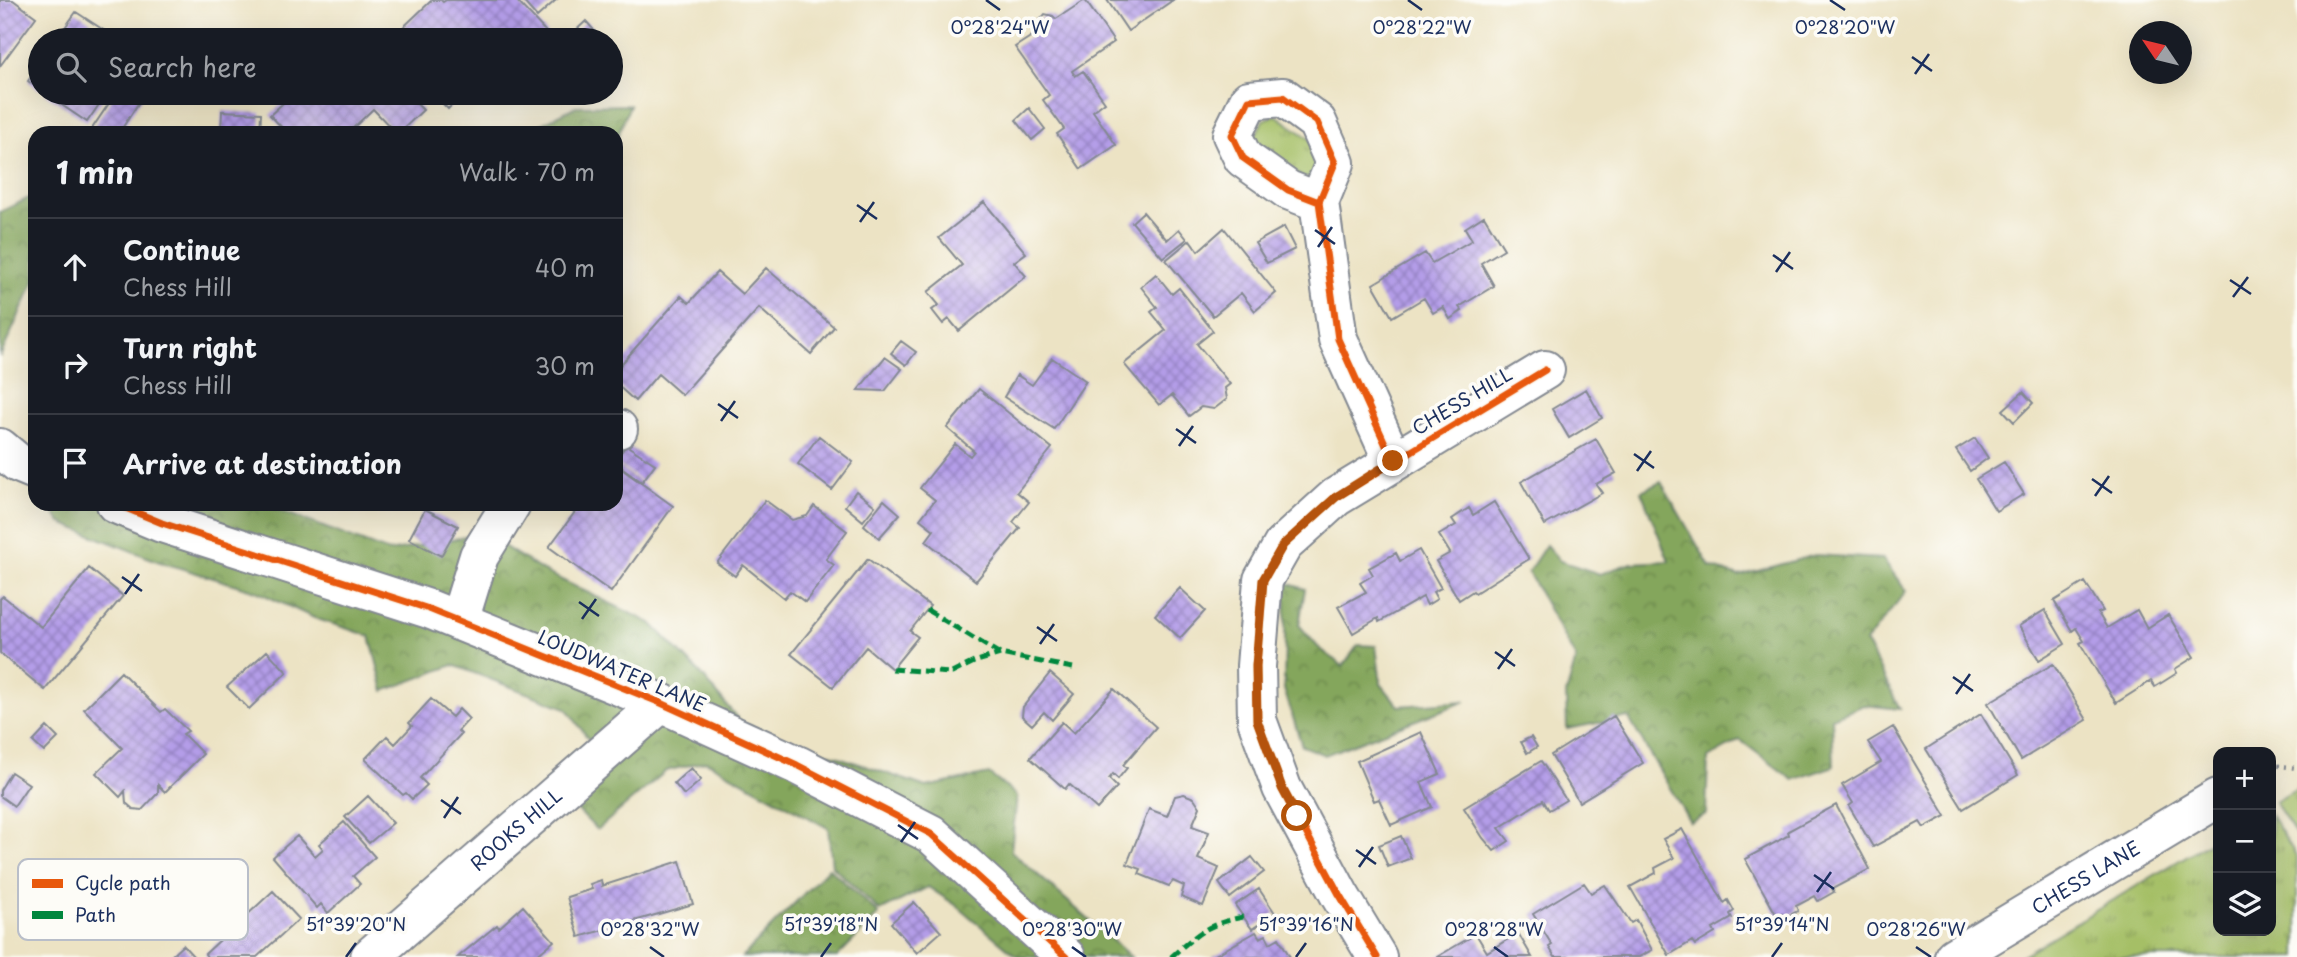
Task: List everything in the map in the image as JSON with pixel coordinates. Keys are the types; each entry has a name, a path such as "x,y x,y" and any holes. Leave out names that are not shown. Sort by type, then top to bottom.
{"street":[{"path":"1319,202 1338,339 1393,461"},
{"name":"CHESS HILL","path":"1377,957 1339,894 1282,788 1257,720 1256,666 1263,580 1283,545 1336,497 1545,370"},
{"name":"LOUDWATER LANE","path":"134,511 162,523 459,621 661,703 797,765 931,834 1066,957"},
{"path":"459,621 480,555 508,511"},
{"name":"ROOKS HILL","path":"370,957 661,703"},
{"name":"CHESS LANE","path":"1954,957 2213,801"}],"path":[{"path":"2276,766 2297,768"}],"green space":[{"path":"630,105 622,126 538,126 576,106"},
{"path":"1276,115 1310,139 1317,172 1306,179 1260,153 1254,138 1263,120"},
{"path":"28,198 28,295 0,357 0,212"},
{"path":"1661,482 1710,567 1739,576 1815,555 1883,559 1906,591 1866,642 1900,709 1864,705 1832,718 1834,766 1793,780 1740,740 1708,758 1706,814 1690,822 1628,717 1567,729 1566,694 1576,659 1528,572 1546,545 1560,561 1600,574 1631,563 1669,561 1641,491"},
{"path":"53,511 281,511 389,552 483,533 543,571 651,623 701,674 741,723 926,787 989,774 1017,796 1011,851 1131,957 1018,957 957,906 928,887 880,911 832,866 828,828 706,761 666,771 597,830 553,785 590,741 566,708 453,665 384,691 370,636 314,618 256,591 157,561 61,523"},
{"path":"1286,583 1305,589 1299,625 1318,647 1343,666 1358,645 1376,646 1381,684 1399,706 1466,701 1325,755 1302,746 1284,689"},
{"path":"2297,789 2297,836 2276,804"},
{"path":"2276,823 2297,857 2297,957 2019,957 2213,840 2213,936 2276,936"},
{"path":"829,868 879,914 837,957 742,957"}],"building":[{"path":"0,0 13,0 36,17 0,66"},
{"path":"432,0 516,0 542,28 402,28"},
{"path":"522,0 556,0 537,17"},
{"path":"1085,0 1114,42 1072,71 1075,76 1083,71 1105,102 1093,111 1116,145 1081,169 1057,134 1064,129 1043,100 1049,95 1015,47 1035,34 1032,30 1045,14 1056,19"},
{"path":"1107,0 1173,0 1128,31"},
{"path":"76,12 100,28 65,28"},
{"path":"586,21 592,28 578,28"},
{"path":"62,105 99,105 87,122"},
{"path":"108,105 137,105 124,126 94,126"},
{"path":"281,105 418,105 423,110 406,126 389,126 373,109 355,126 280,126 270,115"},
{"path":"1029,108 1045,129 1032,140 1016,120"},
{"path":"222,111 261,113 260,126 221,126"},
{"path":"984,202 1026,253 1014,262 1026,276 959,331 949,319 943,324 932,310 939,305 928,292 962,265 939,238"},
{"path":"1143,212 1167,240 1179,229 1187,239 1163,258 1132,222"},
{"path":"1484,216 1504,249 1481,263 1494,286 1459,307 1462,311 1450,319 1443,307 1433,313 1424,298 1392,317 1373,284 1425,253 1432,263 1472,240 1465,228"},
{"path":"1284,227 1295,249 1267,263 1255,243"},
{"path":"1224,228 1276,293 1255,311 1241,293 1213,316 1166,260 1190,240 1198,251"},
{"path":"766,268 834,327 811,354 759,308 682,395 658,374 635,401 623,390 623,362 681,296 689,303 717,272 742,294"},
{"path":"1156,274 1172,294 1179,288 1213,331 1197,344 1230,384 1225,388 1227,399 1214,409 1201,407 1189,416 1172,395 1159,405 1124,364 1166,330 1151,312 1157,307 1141,287"},
{"path":"901,341 916,352 906,365 891,353"},
{"path":"885,357 902,369 885,391 858,390"},
{"path":"1052,358 1086,381 1054,429 1004,397 1017,375 1032,385"},
{"path":"979,389 1052,448 1017,492 1029,502 1013,522 1020,528 976,581 926,541 934,530 920,519 935,500 920,488 955,444 970,456 974,451 947,428"},
{"path":"1586,389 1602,418 1569,438 1552,409"},
{"path":"2023,392 2033,403 2014,422 2003,410"},
{"path":"819,436 853,462 832,490 798,464"},
{"path":"1975,438 1988,458 1970,471 1956,450"},
{"path":"1596,439 1616,473 1596,484 1602,493 1545,525 1521,482"},
{"path":"626,445 655,464 642,482 623,468 623,450"},
{"path":"2004,462 2024,494 1996,511 1976,479"},
{"path":"623,470 673,506 611,592 549,547 576,511 623,511"},
{"path":"856,491 875,506 863,521 845,506"},
{"path":"765,500 792,520 807,516 814,506 847,531 826,559 834,565 805,602 790,591 784,598 743,565 735,576 717,563"},
{"path":"884,500 900,514 879,538 864,525"},
{"path":"1494,502 1529,559 1459,600 1436,561 1450,553 1439,535 1456,525 1452,519 1469,508 1473,515"},
{"path":"424,511 458,526 441,556 409,539"},
{"path":"1419,550 1441,588 1433,592 1437,599 1427,605 1423,597 1379,622 1378,618 1353,633 1338,607 1366,592 1360,583 1373,575 1369,568 1396,553 1400,561"},
{"path":"868,559 930,606 910,631 918,637 892,669 866,647 833,687 791,654"},
{"path":"89,568 123,596 45,690 0,653 0,599 3,596 41,627"},
{"path":"2085,582 2103,611 2098,613 2107,628 2137,610 2147,628 2168,615 2194,657 2175,669 2177,673 2155,687 2151,681 2116,703 2080,643 2084,641 2076,628 2072,631 2054,601"},
{"path":"1180,588 1205,611 1180,638 1155,615"},
{"path":"2045,610 2065,644 2039,660 2019,626"},
{"path":"267,651 287,672 249,709 227,687"},
{"path":"2053,664 2087,720 2021,760 1988,703"},
{"path":"121,672 161,712 165,709 188,731 183,734 203,754 165,792 158,785 158,793 142,810 133,809 126,803 125,791 120,797 96,773 122,748 84,709"},
{"path":"1050,673 1074,694 1052,720 1044,712 1032,725 1022,716 1023,707"},
{"path":"1114,689 1156,727 1123,765 1127,768 1118,779 1113,774 1109,779 1117,787 1097,809 1069,784 1065,789 1030,758 1062,722 1074,733"},
{"path":"431,699 452,717 459,709 469,719 458,731 461,734 420,778 427,785 412,799 406,793 403,795 365,759 387,736 395,744 412,726 409,723"},
{"path":"1981,714 2018,775 1963,809 1926,749"},
{"path":"1614,716 1643,763 1579,802 1551,755"},
{"path":"47,727 58,738 44,752 33,742"},
{"path":"1893,727 1946,816 1924,828 1920,822 1873,847 1849,806 1853,803 1842,785 1881,762 1868,742"},
{"path":"1421,732 1440,774 1421,782 1432,807 1391,825 1379,799 1374,801 1357,761"},
{"path":"1531,737 1537,747 1527,753 1521,742"},
{"path":"1541,761 1566,800 1549,810 1543,800 1499,828 1509,841 1494,851 1464,808"},
{"path":"691,768 701,780 684,795 674,783"},
{"path":"11,772 29,784 14,806 0,796 0,790"},
{"path":"1184,794 1194,798 1200,807 1192,826 1209,832 1198,859 1219,868 1203,906 1181,897 1184,886 1173,881 1169,886 1139,874 1141,869 1127,864 1149,809 1167,816 1175,796"},
{"path":"368,796 393,823 369,843 345,817"},
{"path":"1836,805 1870,869 1832,889 1834,892 1818,901 1815,896 1796,906 1798,911 1784,918 1782,914 1777,916 1745,859 1789,835 1788,831"},
{"path":"344,822 375,857 353,876 360,884 328,913 321,904 317,908 273,857 297,836 315,856 323,849 319,844"},
{"path":"1682,829 1724,903 1728,900 1734,911 1730,914 1732,918 1713,929 1715,933 1695,945 1692,941 1669,955 1630,887 1656,873 1655,868 1674,858 1663,839"},
{"path":"1401,836 1411,858 1388,867 1379,845"},
{"path":"1252,857 1264,872 1230,898 1219,883"},
{"path":"680,861 693,904 579,937 567,897 592,889 590,884 601,880 602,886"},
{"path":"1584,883 1591,893 1605,885 1631,923 1636,920 1652,950 1639,957 1555,957 1549,947 1552,945 1533,914"},
{"path":"1259,889 1275,913 1252,929 1235,905"},
{"path":"273,891 299,919 257,957 207,957 205,954 220,940 248,940 248,914"},
{"path":"914,902 941,932 917,953 891,923"},
{"path":"523,906 554,941 535,957 458,957 497,925 499,928"},
{"path":"1256,932 1260,938 1266,935 1270,943 1279,938 1290,957 1212,957"},
{"path":"1518,933 1532,957 1437,957 1476,934 1487,952"},
{"path":"183,945 194,957 170,957"}],"marked path":[{"path":"927,610 1000,654 1073,668"},
{"path":"892,669 952,673 974,662 1000,654"},
{"path":"1171,957 1204,931 1220,923 1243,917"}],"cycle path":[{"path":"1319,202 1335,163 1317,122 1283,97 1249,100 1232,135 1243,158 1288,190 1319,202 1338,339 1393,461"},
{"path":"1377,957 1339,894 1282,788 1257,720 1256,666 1263,580 1283,545 1336,497 1545,370"},
{"path":"133,511 162,523 429,609 661,703 797,765 931,834 1066,957"}],"route":[{"path":"1297,816 1282,788 1257,720 1256,666 1263,580 1283,545 1336,497 1393,461"}]}
